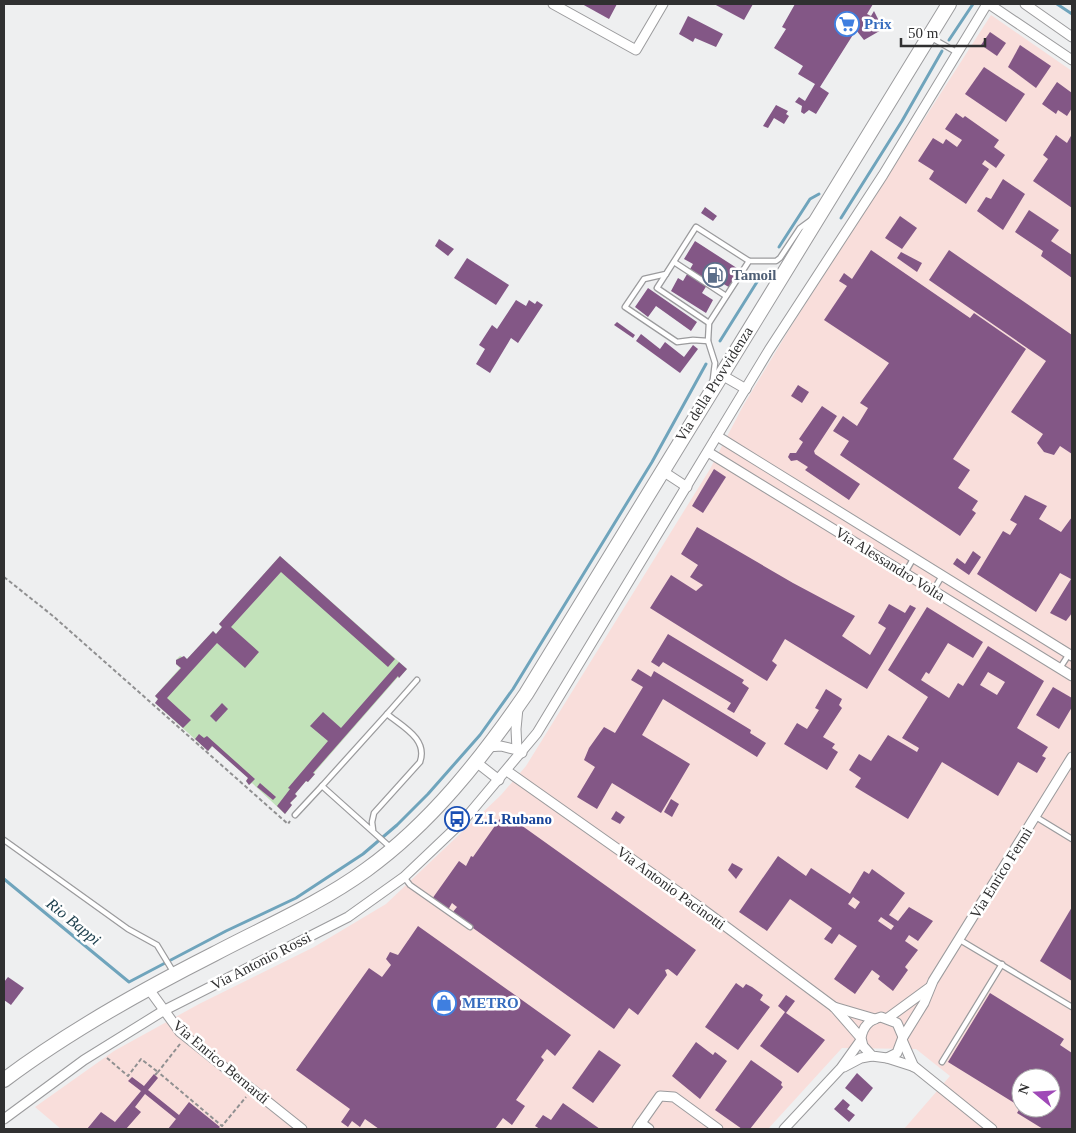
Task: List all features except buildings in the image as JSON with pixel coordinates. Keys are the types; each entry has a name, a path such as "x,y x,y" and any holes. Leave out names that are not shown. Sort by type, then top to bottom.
{"main road":[{"name":"Via della Provvidenza","path":"476,762 519,704 949,4"},
{"name":"Via Antonio Rossi","path":"4,1080 42,1052 148,988 172,970 331,893 368,868 388,844 435,808 476,762"}],"street":[{"path":"553,4 636,50 663,4"},
{"path":"988,4 1072,60"},
{"name":"Via della Provvidenza","path":"520,751 546,718 768,350 883,175 988,4"},
{"path":"1024,4 1072,37"},
{"path":"720,374 746,389"},
{"name":"Via Alessandro Volta","path":"717,436 1071,655"},
{"name":"Via Alessandro Volta","path":"708,452 1072,676"},
{"path":"662,470 687,487"},
{"path":"476,762 499,780 508,771 520,751 516,730 519,704"},
{"path":"488,747 502,746 520,751"},
{"name":"Via Enrico Fermi","path":"929,988 1072,757"},
{"name":"Via Antonio Pacinotti","path":"508,771 701,908 834,1007 861,1039 867,1052 872,1056"},
{"name":"Via Antonio Rossi","path":"4,1119 84,1060 163,1011 348,916 404,878 464,820 499,780"},
{"name":"Via Enrico Bernardi","path":"148,988 180,1032 297,1128"},
{"path":"915,1067 903,1040 900,1027 888,1018 929,988"},
{"path":"887,1058 897,1052 924,1003 929,988"},
{"name":"Via Antonio Pacinotti","path":"834,1007 875,1018 888,1018"},
{"path":"784,1129 841,1068 861,1039 865,1026 875,1018"},
{"path":"841,1068 861,1058 872,1056 887,1058 915,1067 992,1129"},
{"path":"649,1129 639,1126 660,1096 674,1097 718,1129"}],"lane":[{"path":"929,36 958,53"},
{"path":"709,323 657,288 696,227 749,261 776,261 800,228 822,212"},
{"path":"713,386 715,363 708,341 709,323 749,261"},
{"path":"674,262 726,296"},
{"path":"666,274 644,279 625,307 677,342 708,341"},
{"path":"904,573 914,558"},
{"path":"933,591 942,576"},
{"path":"1060,668 1071,655"},
{"path":"295,816 417,680"},
{"path":"374,831 372,822 374,813 420,762 424,752 420,741 387,714"},
{"path":"322,786 388,844"},
{"path":"1036,817 1072,839"},
{"path":"4,840 128,929 156,945 172,970"},
{"path":"404,878 410,885 470,927"},
{"path":"960,940 1072,1007"},
{"path":"942,1062 1002,964"}],"path":[{"path":"4,577 53,616 288,824 295,816"},
{"path":"155,1075 181,1044"},
{"path":"105,1057 131,1078"},
{"path":"128,1076 141,1059 222,1126 246,1097"}],"shaded area":[{"path":"991,15 1072,71 1072,1129 904,1129 950,1076 916,1049 842,1048 768,1129 61,1129 35,1107 114,1051 199,1004 314,947 386,904 501,795 526,766 710,469 743,406 790,328"}],"green space":[{"path":"280,556 407,669 308,782 306,781 295,794 297,796 290,803 292,805 285,814 252,783 249,785 246,781 248,778 213,746 208,751 155,703 158,699 155,696 180,668 176,664 176,660 180,656 187,659 213,631 216,634 222,627 219,624"}],"waterway":[{"path":"949,40 973,4"},
{"path":"1057,4 1072,14"},
{"path":"841,218 902,121 942,51"},
{"path":"779,247 810,199 819,194"},
{"path":"720,341 762,274"},
{"name":"Rio Bappi","path":"4,879 129,982 226,931 296,898 363,854 397,825 428,794 480,735 513,689 652,462 706,364"}],"place":[{"name":"Prix","path":"847,24"},
{"name":"Tamoil","path":"715,275"},
{"name":"Z.I. Rubano","path":"457,819"},
{"name":"METRO","path":"444,1003"}]}
